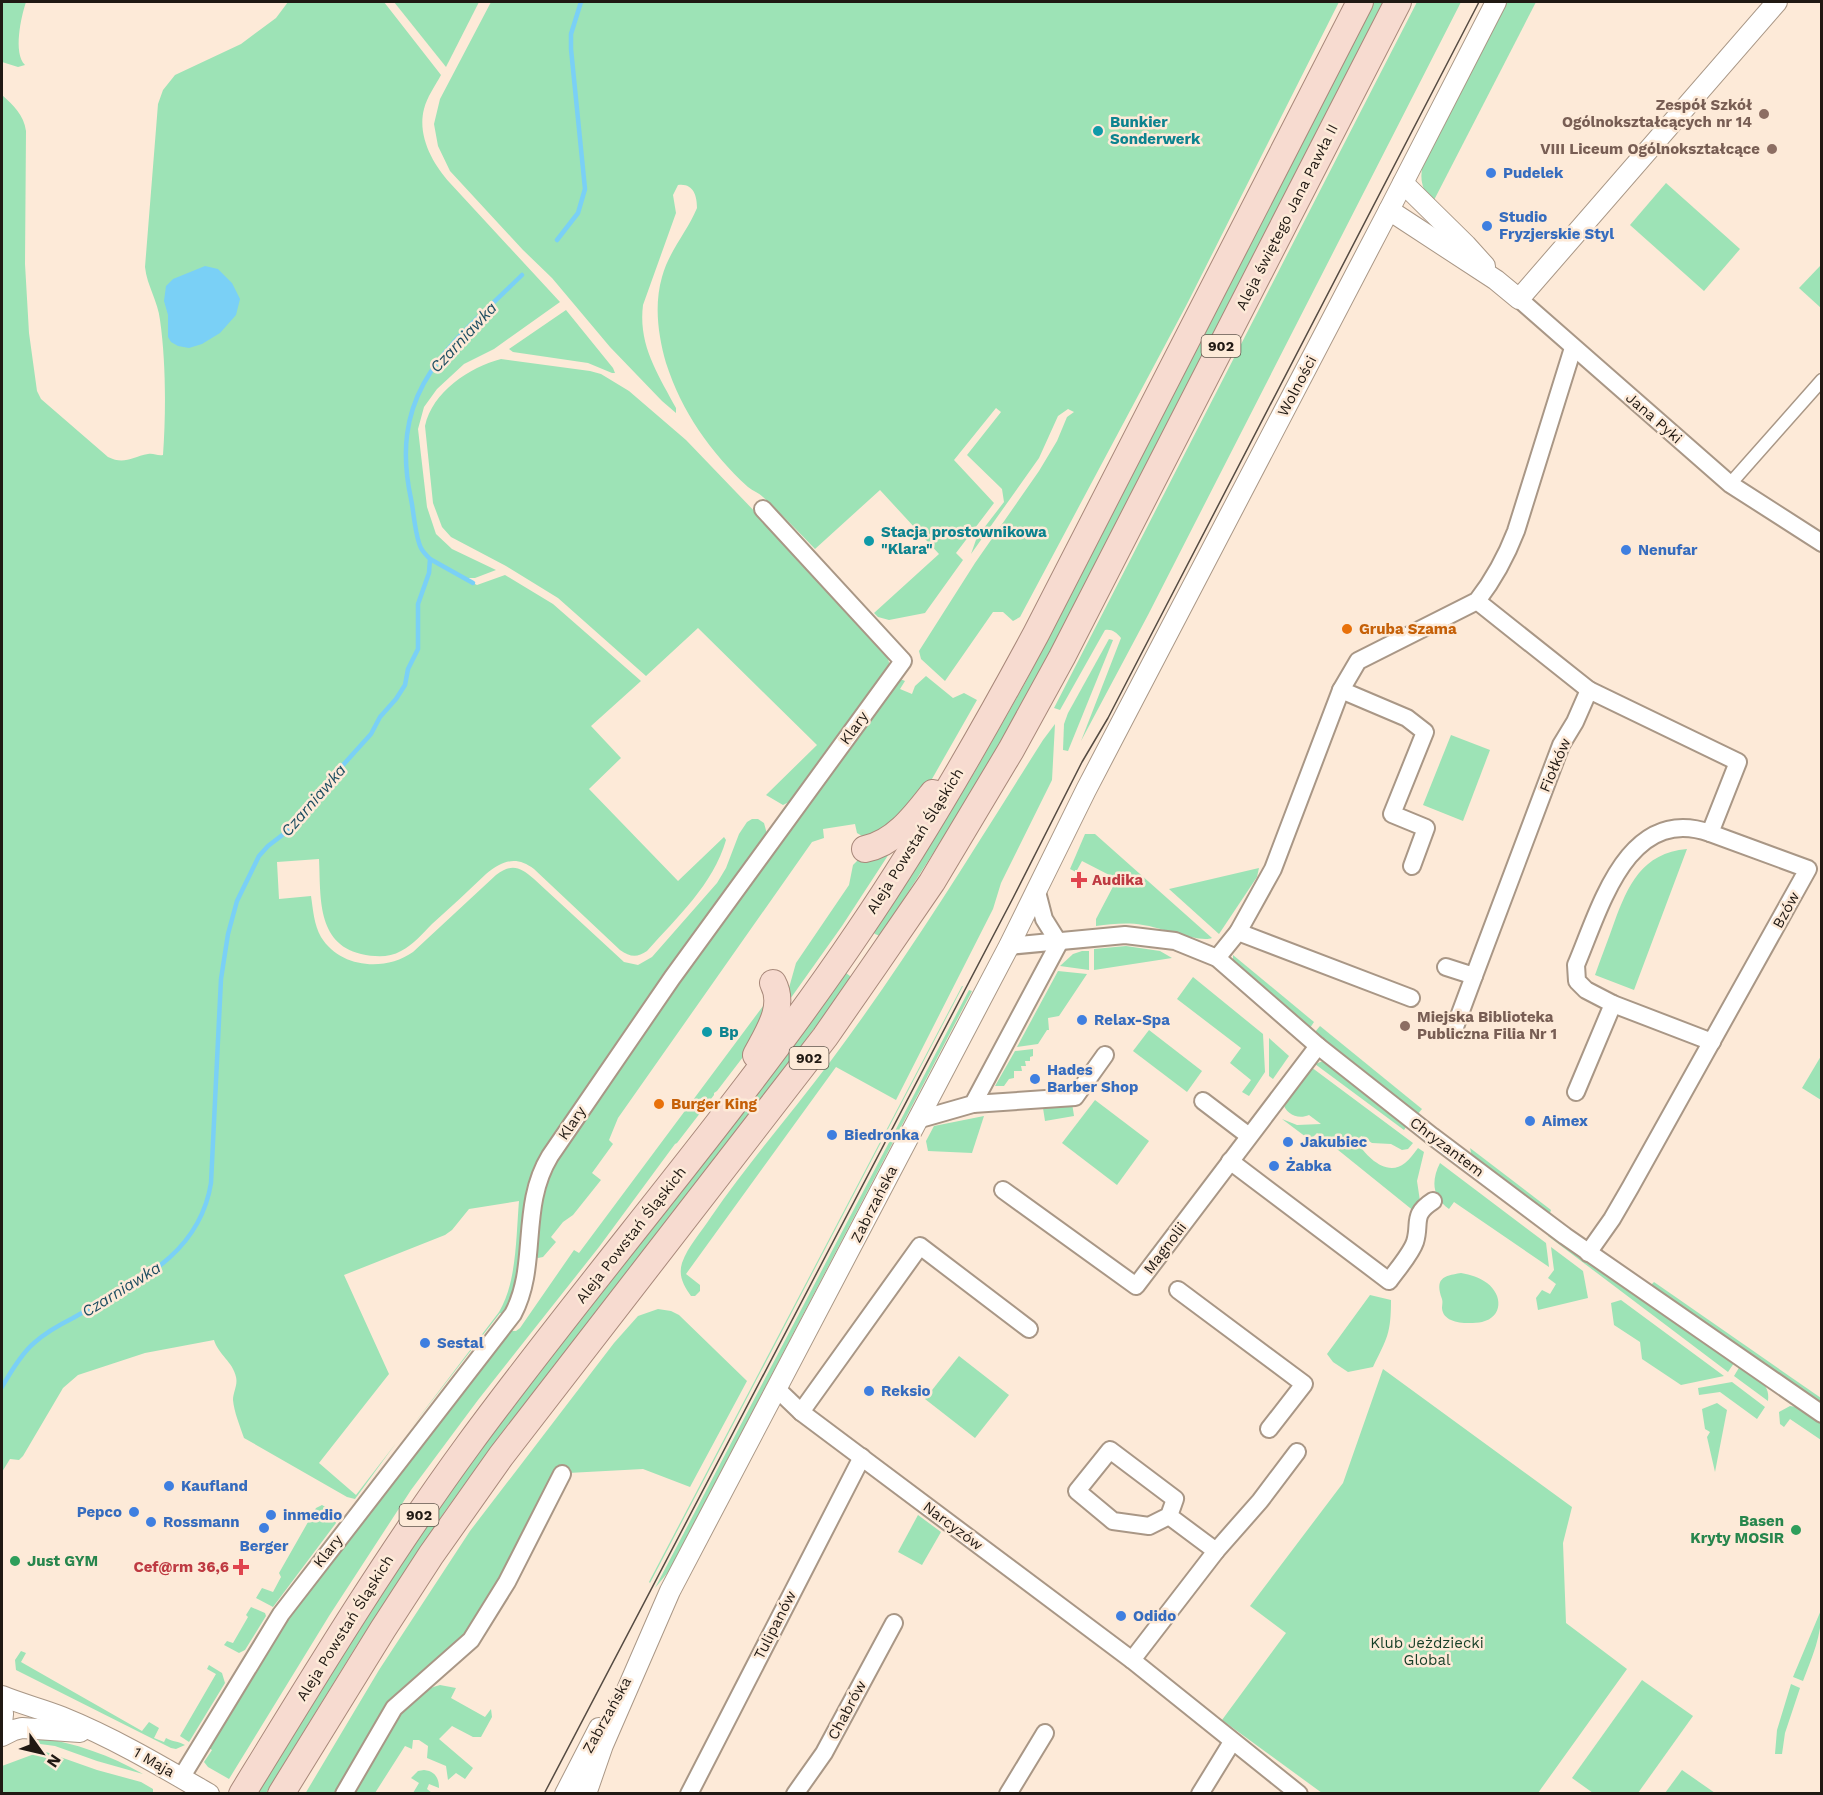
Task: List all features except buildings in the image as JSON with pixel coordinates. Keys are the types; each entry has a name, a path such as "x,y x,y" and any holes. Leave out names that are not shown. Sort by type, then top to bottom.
{"main road":[{"name":"Aleja Powstań Śląskich","path":"243,1794 317,1670 406,1532 470,1442 787,1033 858,933 924,832 988,722 1082,546 1360,2"},
{"name":"Aleja świętego Jana Pawła II","path":"329,1717 413,1583 501,1456 825,1037 932,882 1011,750 1044,689 1398,2"},
{"path":"866,849 889,840 918,812 988,722"},
{"path":"730,1107 776,1013 777,997 773,983"},
{"path":"226,1794 317,1670"},
{"path":"293,1794 329,1717"},
{"name":"902","path":"281,1794 329,1717"}],"street":[{"name":"Wolności","path":"1096,770 1496,2"},
{"path":"1519,298 1777,2"},
{"name":"Jana Pyki","path":"1403,183 1466,245 1496,280"},
{"name":"Jana Pyki","path":"1389,210 1496,280 1730,484 1821,543"},
{"path":"1217,958 1238,932 1274,869 1341,690 1358,662 1477,601 1490,584 1516,531 1573,348"},
{"path":"1730,484 1821,380"},
{"name":"Klary","path":"194,1785 287,1605 513,1314 522,1290 534,1193 538,1179 550,1156 661,993 903,661 764,509"},
{"path":"1477,601 1589,690 1738,762 1710,833"},
{"path":"1341,690 1407,718 1425,732 1392,814 1426,828 1412,866"},
{"name":"Fiołków","path":"1455,1027 1561,745 1575,722 1589,690"},
{"name":"Zabrzańska","path":"586,1794 603,1745 670,1591 1010,946 1096,770"},
{"name":"Bzów","path":"1588,1253 1612,1220 1712,1042 1808,869 1694,828 1660,834 1642,843 1626,858 1613,876 1576,965 1577,981 1586,990 1613,1004 1712,1042"},
{"path":"973,1104 1059,943 1044,919 1037,892"},
{"path":"1238,932 1411,998"},
{"name":"Chryzantem","path":"1010,946 1125,935 1149,936 1175,941 1217,958 1318,1046 1437,1140 1588,1253 1821,1414"},
{"path":"1446,967 1474,976"},
{"path":"1576,1092 1613,1004"},
{"name":"Magnolii","path":"1004,1190 1136,1286 1318,1046"},
{"path":"917,1120 973,1104 1075,1097 1105,1055"},
{"path":"1203,1101 1249,1136"},
{"path":"1230,1161 1389,1281 1415,1242 1416,1222 1424,1207 1432,1201"},
{"path":"801,1412 920,1246 1029,1329"},
{"path":"1178,1290 1304,1384 1269,1429"},
{"name":"Narcyzów","path":"777,1389 801,1412 1132,1660 1299,1794"},
{"path":"1110,1450 1175,1499 1169,1516 1149,1526 1113,1521 1077,1491 1110,1450"},
{"path":"1132,1660 1216,1551 1260,1501 1297,1452"},
{"name":"Tulipanów","path":"689,1794 862,1457"},
{"path":"344,1794 394,1708 471,1640 507,1582 562,1474"},
{"path":"1169,1516 1216,1551"},
{"name":"Chabrów","path":"795,1794 824,1753 894,1623"},
{"name":"Zabrzańska","path":"565,1794 650,1636"},
{"name":"1 Maja","path":"2,1696 63,1718 133,1750 194,1785"},
{"path":"2,1703 2,1724"},
{"name":"1 Maja","path":"2,1736 14,1730 34,1728 97,1734"},
{"path":"1008,1794 1045,1733"},
{"path":"1200,1794 1232,1742"}],"green space":[{"path":"2,2 26,2 20,25 19,44 21,59 25,65 18,67 2,62"},
{"path":"288,2 384,2 441,75 427,100 422,119 425,139 432,158 450,183 560,302 494,349 464,364 437,389 424,407 418,429 427,507 436,534 452,549 496,570 475,578 463,578 477,585 505,575 553,604 641,681 591,726 621,758 589,789 678,881 724,837 726,840 712,872 693,900 647,951 637,956 620,950 534,869 515,861 503,863 492,869 414,942 401,951 387,956 361,954 346,948 328,929 321,902 319,859 277,862 279,899 311,896 317,927 329,947 351,961 377,964 402,958 413,952 496,875 507,869 516,868 534,879 624,962 638,965 652,957 717,883 726,868 739,834 747,822 758,819 764,823 767,834 538,1162 527,1196 519,1275 515,1291 504,1315 500,1313 410,1429 499,1312 505,1300 515,1258 519,1201 469,1209 445,1235 344,1275 389,1374 319,1463 356,1495 396,1443 355,1499 347,1497 244,1438 234,1405 236,1377 214,1340 145,1353 78,1375 63,1388 23,1456 19,1460 10,1459 2,1472 2,95 20,115 26,131 25,264 29,333 37,391 41,399 108,457 123,460 148,454 163,455 165,388 162,336 159,313 145,267 158,104 163,90 175,75 241,44 276,18"},
{"path":"394,2 479,2 446,67"},
{"path":"491,2 1339,2 1187,304 1020,617 1013,621 1003,612 993,612 945,681 921,659 919,651 975,563 1039,471 1057,441 1067,417 1074,412 1068,409 1058,416 1039,458 971,554 977,537 1004,502 1002,489 967,455 1001,412 996,408 954,460 994,503 956,553 963,560 925,613 889,620 878,617 874,613 939,554 880,490 815,549 770,503 748,487 721,460 689,415 680,398 666,363 661,342 658,298 665,268 697,208 695,194 691,188 678,185 673,195 676,213 643,305 642,320 646,346 656,371 676,408 676,413 610,347 552,278 450,171 438,146 434,124 440,99"},
{"path":"1374,2 1384,2 1044,668 982,777 880,936 875,934 873,932 974,773 1024,685"},
{"path":"1417,2 1461,2 1148,615 1081,741 1121,638 1116,633 1105,630 1060,710 1054,708"},
{"path":"1506,2 1536,2 1432,204 1422,183 1424,159"},
{"path":"1666,183 1740,249 1704,291 1630,225"},
{"path":"1821,265 1821,308 1799,288"},
{"path":"566,310 615,373 588,363 513,352 509,349"},
{"path":"501,359 590,371 601,374 629,391 686,440 883,645 890,667 789,802 783,805 766,795 817,745 698,628 646,676 558,598 506,566 451,537 442,527 433,503 425,426 429,414 435,402 454,383 477,368"},
{"path":"1109,639 1113,640 1068,751 1063,750 1064,724 1068,713"},
{"path":"926,676 953,698 964,693 977,700 916,807 867,839 857,833 855,824 823,829 824,838 812,842 618,1118 609,1140 613,1144 592,1173 601,1180 573,1215 563,1222 551,1237 556,1242 543,1257 538,1258 534,1255 540,1200 550,1169 653,1018 898,678 905,681 900,689 912,694 915,686"},
{"path":"1055,724 1052,780 1001,883 993,909 896,1100 836,1067 686,1274 700,1285 700,1291 695,1296 691,1296 684,1285 681,1272 682,1263 691,1245 740,1177 830,1062 886,984"},
{"path":"1451,735 1490,750 1463,821 1423,805"},
{"path":"1085,834 1095,834 1212,938 1198,938 1137,924 1096,926 1096,919 1117,879 1082,861 1076,872 1070,869"},
{"path":"900,837 842,926 783,1009 796,963 849,885 853,865 861,857"},
{"path":"1687,849 1634,990 1595,975 1619,909 1639,873 1659,857"},
{"path":"1259,868 1257,877 1219,934 1169,889"},
{"path":"1126,946 1160,951 1172,958 1094,970 1094,949"},
{"path":"1089,951 1089,970 1060,966 1073,954"},
{"path":"1233,955 1314,1022 1310,1028 1233,961"},
{"path":"1058,971 1087,974 1059,1016 1048,1018 1049,1030 1038,1044 1017,1047"},
{"path":"846,973 850,976 850,980 773,1084 507,1426 445,1511 355,1648 266,1793 257,1794 397,1567 501,1420"},
{"path":"1193,977 1263,1034 1265,1072 1249,1096 1242,1092 1251,1080 1230,1063 1241,1048 1177,999"},
{"path":"963,986 650,1583 649,1582"},
{"path":"969,990 972,991 669,1571 655,1588"},
{"path":"769,998 756,1040 411,1490 329,1616 229,1779 208,1767 204,1762 212,1750 207,1747 291,1610 510,1331 520,1328 574,1250 579,1253"},
{"path":"1320,1026 1422,1109 1417,1115 1315,1032"},
{"path":"1149,1030 1202,1071 1187,1092 1133,1051"},
{"path":"1269,1038 1289,1056 1273,1079 1269,1076"},
{"path":"1033,1049 1030,1061 1025,1061 1026,1066 1021,1066 1022,1071 1014,1071 1014,1078 1009,1079 1004,1086 995,1086 1015,1051"},
{"path":"1821,1056 1821,1100 1802,1088"},
{"path":"1323,1061 1330,1062 1408,1124 1404,1130 1315,1064"},
{"path":"1311,1067 1413,1143 1408,1149 1402,1150 1391,1144 1372,1143 1361,1136 1357,1142 1371,1159 1384,1167 1391,1168 1405,1163 1418,1148 1424,1152 1417,1181 1420,1201 1415,1212 1317,1133 1310,1140 1282,1119 1297,1125 1321,1124 1309,1115 1301,1117 1289,1113 1283,1102"},
{"path":"1095,1100 1149,1141 1117,1185 1062,1143"},
{"path":"1072,1103 1074,1116 1045,1121 1043,1108"},
{"path":"984,1116 972,1153 928,1151 926,1141 934,1126"},
{"path":"1470,1148 1551,1210 1549,1216 1472,1157"},
{"path":"1440,1163 1546,1243 1549,1267 1454,1202 1449,1209 1443,1204 1436,1194 1434,1182"},
{"path":"1549,1232 1607,1275 1733,1361 1728,1372 1548,1236"},
{"path":"1551,1247 1583,1271 1588,1298 1538,1310 1536,1298 1542,1290 1550,1294 1556,1284 1548,1278 1554,1270"},
{"path":"1461,1273 1484,1281 1496,1293 1497,1311 1489,1319 1477,1323 1464,1323 1447,1318 1444,1314 1440,1283 1445,1277"},
{"path":"1654,1282 1821,1398 1821,1406 1650,1286"},
{"path":"1370,1295 1391,1300 1387,1335 1373,1367 1348,1372 1333,1362 1327,1354"},
{"path":"1621,1300 1724,1376 1681,1385 1642,1359 1640,1342 1614,1325 1611,1303"},
{"path":"658,1309 679,1315 747,1381 690,1487 643,1469 568,1473 518,1545 472,1628 402,1691 376,1724 336,1793 305,1794 379,1670 470,1531 614,1343 638,1316"},
{"path":"959,1356 1009,1395 975,1438 925,1399"},
{"path":"1740,1366 1764,1384 1768,1401 1734,1376"},
{"name":"Klub Jeżdziecki Global","path":"1383,1369 1572,1507 1563,1543 1566,1623 1627,1669 1538,1793 1322,1793 1222,1720 1286,1633 1250,1606 1343,1483"},
{"path":"1732,1382 1765,1407 1757,1419 1720,1392 1699,1395 1698,1388"},
{"path":"1717,1403 1727,1410 1715,1472 1707,1437 1710,1432 1705,1429 1702,1409"},
{"path":"1790,1406 1802,1408 1821,1422 1821,1440 1790,1419 1784,1427 1780,1424 1779,1412"},
{"path":"322,1505 332,1511 336,1523 273,1607 256,1598 262,1588 273,1592 281,1577 279,1573 316,1508"},
{"path":"918,1515 941,1532 922,1565 898,1552"},
{"path":"251,1607 265,1613 266,1616 245,1650 239,1653 224,1645 227,1641 233,1643"},
{"path":"1821,1610 1818,1638 1803,1681 1793,1677"},
{"path":"21,1651 26,1653 21,1662 142,1731 149,1722 159,1728 154,1738 164,1742 166,1738 185,1745 176,1749 171,1748 16,1670 15,1660"},
{"path":"209,1665 222,1673 225,1683 189,1742 180,1736 216,1674 207,1669"},
{"path":"1642,1680 1693,1716 1638,1793 1593,1793 1572,1778"},
{"path":"1791,1684 1800,1688 1785,1733 1782,1754 1775,1754 1777,1730"},
{"path":"440,1685 456,1688 451,1698 485,1717 491,1709 492,1717 481,1737 473,1737 452,1726 439,1739 473,1768 465,1779 456,1773 448,1780 446,1766 427,1758 428,1746 419,1740 413,1740 412,1749 405,1746 375,1793 355,1794 355,1789 380,1744 401,1713 426,1690"},
{"path":"37,1737 92,1751 143,1774 55,1746 40,1744"},
{"path":"46,1752 97,1770 141,1782 153,1789 153,1792 2,1793 2,1766"},
{"path":"424,1770 436,1776 439,1788 429,1784 427,1789 432,1793 413,1793 419,1783 411,1778 418,1771"},
{"path":"1682,1770 1715,1793 1665,1793"}],"water":[{"path":"205,266 218,269 232,283 240,299 236,315 220,333 202,344 189,348 178,346 168,337 168,315 164,301 166,286 173,279"}],"waterway":[{"name":"Czarniawka","path":"557,240 578,213 585,189 571,49 571,34 581,2"},
{"name":"Czarniawka","path":"2,1387 25,1353 43,1336 160,1266 178,1250 193,1231 204,1209 211,1183 221,979 228,934 237,901 259,856 268,846 298,823 315,796 371,734 380,717 405,685 408,669 418,649 418,604 429,573 430,559 421,548 417,537 406,460 408,427 417,398 431,372 449,347 522,275"},
{"path":"430,559 473,583"}],"tram line":[{"path":"544,1794 1082,762 1108,718 1479,2"}],"place":[{"name":"Zespół Szkół Ogólnokształcących nr 14","path":"1764,114"},
{"name":"Bunkier Sonderwerk","path":"1098,131"},
{"name":"VIII Liceum Ogólnokształcące","path":"1772,149"},
{"name":"Pudelek","path":"1491,173"},
{"name":"Studio Fryzjerskie Styl","path":"1487,226"},
{"name":"Stacja prostownikowa \"Klara\"","path":"869,541"},
{"name":"Nenufar","path":"1626,550"},
{"name":"Gruba Szama","path":"1347,629"},
{"name":"Audika","path":"1079,880"},
{"name":"Relax-Spa","path":"1082,1020"},
{"name":"Miejska Biblioteka Publiczna Filia Nr 1","path":"1405,1026"},
{"name":"Bp","path":"707,1032"},
{"name":"Hades Barber Shop","path":"1035,1079"},
{"name":"Burger King","path":"659,1104"},
{"name":"Aimex","path":"1530,1121"},
{"name":"Biedronka","path":"832,1135"},
{"name":"Jakubiec","path":"1288,1142"},
{"name":"Żabka","path":"1274,1166"},
{"name":"Sestal","path":"425,1343"},
{"name":"Reksio","path":"869,1391"},
{"name":"Kaufland","path":"169,1486"},
{"name":"Pepco","path":"134,1512"},
{"name":"inmedio","path":"271,1515"},
{"name":"Rossmann","path":"151,1522"},
{"name":"Berger","path":"264,1528"},
{"name":"Basen Kryty MOSIR","path":"1796,1530"},
{"name":"Just GYM","path":"15,1561"},
{"name":"Cef@rm 36,6","path":"241,1567"},
{"name":"Odido","path":"1121,1616"}]}
